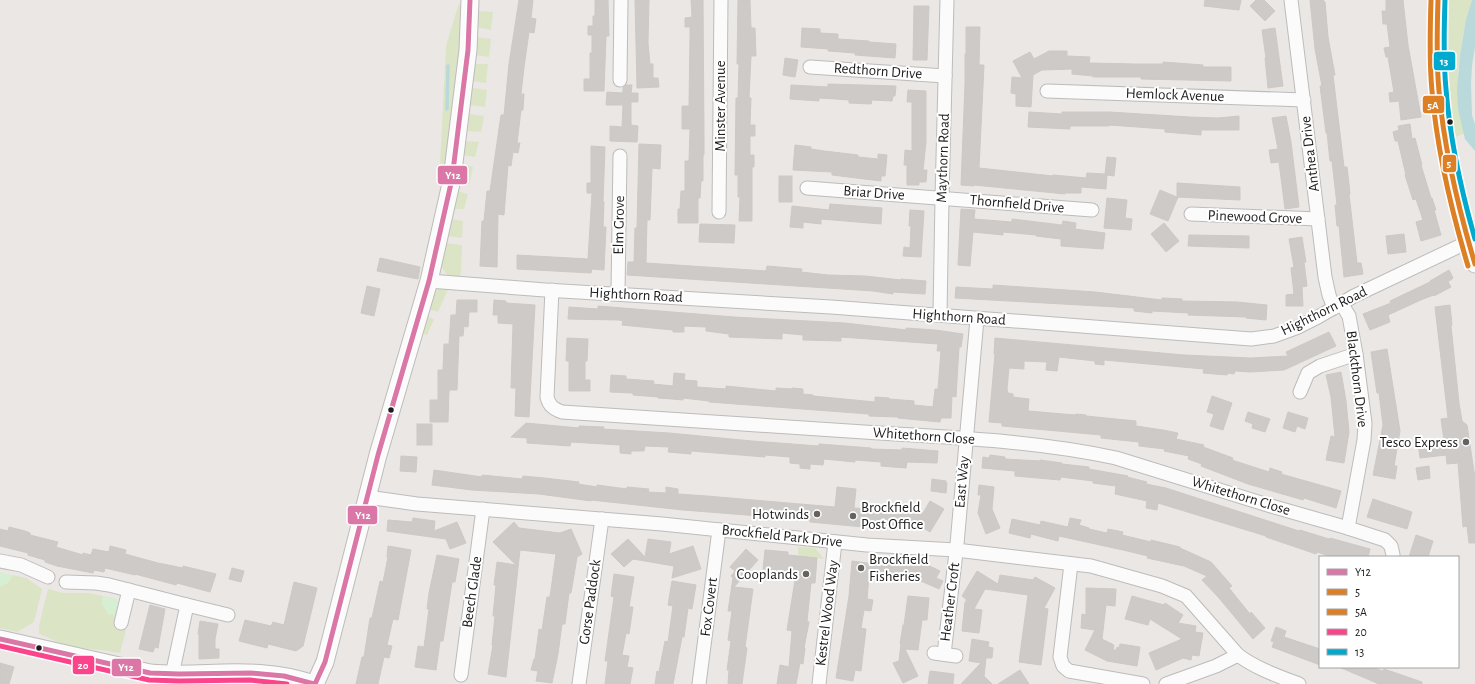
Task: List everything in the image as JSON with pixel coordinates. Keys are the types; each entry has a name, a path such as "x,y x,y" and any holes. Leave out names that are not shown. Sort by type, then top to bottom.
{"street":[{"path":"0,639 150,673 172,675 226,673 264,674 284,676 314,684 325,662 390,412 429,281 452,179 468,50 470,0"},
{"path":"621,0 621,80"},
{"name":"Minster Avenue","path":"719,212 721,0"},
{"name":"Maythorn Road","path":"940,315 947,0"},
{"name":"Anthea Drive","path":"1291,0 1325,277 1329,295 1338,306"},
{"path":"1438,0 1437,45 1440,102 1451,176 1475,264"},
{"name":"Redthorn Drive","path":"810,67 945,76"},
{"name":"Hemlock Avenue","path":"1047,91 1304,100"},
{"name":"Elm Grove","path":"618,293 621,156"},
{"name":"Briar Drive","path":"807,188 942,198"},
{"name":"Thornfield Drive","path":"942,198 1092,211"},
{"name":"Pinewood Grove","path":"1191,214 1318,219"},
{"name":"Highthorn Road","path":"429,281 940,315 1251,339 1274,336 1296,328 1354,296 1468,242"},
{"name":"Whitethorn Close","path":"552,290 547,397 548,403 556,410 966,439 1062,448 1116,458 1263,504 1348,528 1385,540 1391,546 1393,555"},
{"name":"Blackthorn Drive","path":"1338,306 1349,316 1356,354 1365,423 1364,440 1348,528"},
{"name":"East Way","path":"956,550 974,371 977,319"},
{"path":"1300,392 1308,373 1320,366 1356,354"},
{"name":"Brockfield Park Drive","path":"367,498 417,504 602,519 835,542 956,550 1091,566 1135,578 1186,596 1238,655 1257,668 1299,684"},
{"name":"Beech Glade","path":"461,675 483,510"},
{"name":"Gorse Paddock","path":"579,684 602,519"},
{"name":"Fox Covert","path":"699,684 719,530"},
{"name":"Kestrel Wood Way","path":"819,684 835,542"},
{"name":"Heather Croft","path":"945,654 956,550"},
{"path":"0,560 21,565 48,577"},
{"path":"1071,564 1060,657 1063,666 1069,670 1143,684"},
{"path":"66,582 96,583 228,615"},
{"path":"121,623 129,590"},
{"path":"172,675 187,605"},
{"path":"1166,684 1216,666 1238,655"}],"green space":[{"path":"1449,0 1472,0 1461,49 1458,84 1458,100 1465,133 1455,137 1450,110 1448,66"},
{"path":"459,3 464,15 446,181 439,185 446,46"},
{"path":"476,11 493,12 491,30 476,27"},
{"path":"476,37 491,39 489,57 474,55"},
{"path":"473,64 488,64 486,83 472,81"},
{"path":"473,88 487,90 485,107 470,105"},
{"path":"469,114 484,116 481,132 468,131"},
{"path":"466,141 479,142 475,157 464,155"},
{"path":"463,165 473,167 469,184 459,182"},
{"path":"457,191 468,194 464,209 454,209"},
{"path":"451,219 463,221 462,238 447,236"},
{"path":"445,243 462,245 461,272 459,277 447,275 441,266"},
{"path":"443,287 449,287 438,312 428,309 433,292"},
{"path":"426,316 434,319 427,335 421,333"},
{"path":"798,547 815,548 824,559 798,556"},
{"path":"0,572 12,575 9,582 0,587"},
{"path":"12,575 26,578 42,589 34,622 17,632 0,628 0,587 9,582"},
{"path":"48,589 63,593 89,593 103,596 102,604 118,616 115,628 126,630 120,653 80,648 57,642 39,634 39,626"},
{"path":"103,596 115,598 120,605 118,616 108,614 102,604"}],"water":[{"path":"1472,0 1475,0 1475,47 1471,84 1472,115 1475,124 1475,151 1465,139 1458,109 1457,90 1460,55 1466,20"}],"building":[{"path":"519,0 533,0 531,18 536,19 534,33 529,32 524,67 521,94 524,94 523,110 521,110 517,143 520,143 518,153 513,152 511,166 508,165 504,215 498,214 497,267 480,266 482,221 484,221 487,191 490,191 501,115 504,115 509,64"},
{"path":"595,0 608,0 609,36 606,36 604,91 584,91 584,79 590,79 592,35 588,35 588,26 593,26 593,16 595,16"},
{"path":"635,0 649,0 648,43 650,64 653,64 653,78 658,78 659,87 637,88"},
{"path":"691,0 703,0 703,181 701,181 700,198 698,198 698,223 678,223 678,209 680,209 681,191 685,191 685,161 689,161 690,129 682,129 682,106 689,106 690,27 685,27 685,18 692,17"},
{"path":"738,0 750,0 751,28 755,28 756,56 751,56 749,98 751,98 750,125 755,125 755,136 750,136 750,155 754,155 754,167 752,167 752,221 739,221 740,197 738,197 738,175 735,175 736,98 738,98 739,64 737,64"},
{"path":"1205,0 1241,0 1239,10 1204,6"},
{"path":"1256,0 1264,0 1275,11 1265,21 1250,6"},
{"path":"1310,0 1323,0 1325,2 1328,37 1335,75 1333,75 1344,167 1347,167 1357,263 1361,263 1363,274 1344,277 1339,226 1337,226 1335,205 1337,205 1332,161 1330,161 1326,133 1320,86 1322,86 1315,49"},
{"path":"1386,0 1403,0 1408,45 1421,117 1401,120 1399,101 1390,102 1389,93 1394,92 1388,57 1386,57 1384,48 1390,47 1387,24 1383,24 1382,11 1386,11"},
{"path":"914,6 929,6 927,60 913,60"},
{"path":"966,27 980,27 979,65 984,65 979,168 1086,178 1087,173 1105,174 1107,157 1116,158 1114,176 1107,175 1106,189 1081,187 1081,193 1065,194 961,185"},
{"path":"802,28 820,29 820,33 838,34 838,39 896,44 895,58 855,55 855,53 828,51 828,49 801,47"},
{"path":"1275,28 1283,86 1268,88 1262,30"},
{"path":"1049,51 1067,51 1067,56 1090,57 1089,63 1163,64 1163,62 1203,65 1203,67 1231,67 1231,81 1141,79 1141,77 1093,77 1072,74 1072,69 1042,70 1033,75 1031,107 1016,106 1016,94 1011,93 1012,77 1022,78 1013,61 1030,52 1034,59"},
{"path":"785,58 798,60 795,77 783,75"},
{"path":"828,84 896,86 895,96 893,96 892,101 872,100 871,104 849,103 849,100 836,99 819,98 819,101 790,99 791,85 828,87"},
{"path":"626,85 632,85 631,93 638,93 638,102 631,102 631,125 638,126 637,142 610,141 610,126 622,127 623,105 606,105 607,92 623,93 623,87"},
{"path":"908,90 926,91 926,142 923,170 927,170 926,182 919,182 919,185 907,185 907,165 904,165 905,150 912,151 912,102 907,102"},
{"path":"1029,112 1062,114 1062,112 1109,112 1218,118 1239,116 1239,130 1201,130 1201,135 1165,132 1165,129 1109,125 1070,126 1070,129 1028,127"},
{"path":"1286,116 1291,142 1299,207 1285,209 1279,162 1271,163 1269,150 1278,149 1272,118"},
{"path":"1410,124 1412,139 1415,138 1421,165 1436,210 1434,210 1441,235 1421,241 1416,222 1423,220 1416,199 1413,200 1405,175 1398,141 1395,141 1393,132 1399,130 1398,126"},
{"path":"639,144 661,145 660,169 652,168 650,220 647,220 646,263 766,271 767,266 802,269 801,272 828,275 865,276 926,281 925,294 893,292 893,294 873,291 627,275 628,262 634,262 635,228 637,228"},
{"path":"795,145 811,147 811,149 858,155 858,157 878,159 878,154 887,155 885,176 881,176 881,181 832,175 832,172 793,170"},
{"path":"591,146 605,147 603,227 606,227 604,270 592,269 591,273 517,269 517,255 588,259 592,193 587,193 587,183 591,183"},
{"path":"779,176 792,176 792,202 779,202"},
{"path":"1177,183 1240,187 1240,200 1178,197 1168,221 1150,214 1160,190 1177,197"},
{"path":"1107,198 1127,200 1125,218 1132,219 1131,230 1104,228"},
{"path":"830,204 882,208 881,224 821,219 821,224 803,222 803,228 790,227 792,206 829,210"},
{"path":"961,209 975,210 974,219 1012,222 1012,219 1062,225 1063,221 1076,223 1075,229 1105,233 1103,249 1061,246 1061,239 1036,235 1003,232 1003,235 973,232 970,266 958,265"},
{"path":"910,210 924,211 921,257 903,256 904,247 910,248"},
{"path":"1164,223 1179,241 1166,252 1151,234"},
{"path":"700,224 735,225 734,243 699,242"},
{"path":"1404,234 1406,252 1388,254 1386,236"},
{"path":"1189,235 1249,236 1249,248 1188,246"},
{"path":"1302,237 1306,262 1304,262 1307,286 1302,287 1303,306 1286,306 1286,295 1294,294 1291,268 1294,267 1289,239"},
{"path":"380,258 420,267 418,279 377,271"},
{"path":"1449,270 1453,278 1448,282 1451,287 1434,296 1423,299 1388,315 1390,322 1370,330 1363,314 1391,303 1390,301 1430,282"},
{"path":"993,285 1095,292 1162,300 1162,298 1182,299 1182,301 1237,302 1267,305 1266,320 1246,317 1188,315 1189,313 1152,311 1152,313 1134,311 1134,308 955,298 956,287 993,289"},
{"path":"367,286 380,289 374,316 361,313"},
{"path":"457,300 477,300 477,312 469,312 468,327 464,326 463,336 459,336 457,390 449,390 448,422 430,422 430,400 438,400 438,370 443,370 444,344 449,344 451,315 456,315"},
{"path":"494,300 506,301 506,303 535,305 529,417 515,416 516,388 511,388 513,324 498,323 498,315 493,315"},
{"path":"1450,305 1459,403 1462,421 1467,425 1475,478 1475,543 1469,543 1467,526 1463,527 1458,463 1447,464 1446,455 1420,458 1418,443 1444,440 1441,419 1448,418 1435,307"},
{"path":"598,306 734,317 845,323 906,330 906,328 935,330 963,334 961,347 959,347 956,397 952,396 951,418 941,418 940,422 898,417 869,416 869,414 709,402 683,398 683,400 658,398 633,395 633,393 610,392 611,375 626,376 626,379 654,381 653,384 673,386 674,373 685,374 684,380 697,381 697,387 726,389 726,386 776,391 776,388 792,388 803,389 803,394 813,396 875,402 875,397 889,398 914,401 914,405 933,407 935,389 938,389 941,351 937,351 938,344 841,337 841,341 803,340 803,335 782,333 782,339 729,337 729,334 706,331 706,327 684,326 684,332 673,332 673,330 622,325 623,321 619,320 568,319 569,307 598,309"},
{"path":"1329,332 1336,346 1284,370 1250,372 1235,371 1234,374 1228,373 1227,375 1203,373 1204,369 1104,360 1104,365 1095,364 1095,361 1059,357 1057,371 1046,370 1047,362 1024,361 1024,369 1009,368 1007,389 1008,393 1013,394 1013,397 1029,399 1028,411 1076,414 1136,421 1136,426 1178,433 1176,439 1204,445 1203,447 1233,458 1232,460 1269,472 1270,468 1282,472 1281,474 1341,491 1336,508 1304,498 1303,500 1248,484 1201,466 1202,464 1188,459 1189,456 1164,451 1165,449 1139,446 1139,442 1101,438 1101,435 1002,426 1002,423 989,422 995,338 1184,355 1251,358 1288,356 1286,352"},
{"path":"567,338 588,339 587,361 585,361 585,380 590,380 590,391 569,391 569,361 566,361"},
{"path":"1387,349 1400,431 1394,466 1397,466 1395,479 1373,475 1383,425 1379,393 1377,393 1371,352"},
{"path":"1341,372 1349,432 1344,463 1326,460 1331,436 1335,437 1331,397 1326,375"},
{"path":"1212,396 1232,403 1223,430 1210,426 1214,414 1207,412"},
{"path":"1248,412 1270,419 1265,432 1252,428 1253,424 1245,421"},
{"path":"1288,412 1308,418 1305,429 1297,426 1295,432 1283,428"},
{"path":"526,423 579,428 579,426 604,427 603,429 819,446 819,444 871,449 902,450 902,448 938,451 937,463 907,462 906,468 881,466 881,462 855,460 855,462 824,459 823,465 810,464 810,469 800,468 800,464 790,463 790,457 765,455 765,457 691,451 691,454 668,452 669,447 645,446 644,451 631,451 631,454 620,453 620,445 571,442 570,446 527,443 527,438 511,437"},
{"path":"417,424 432,424 432,445 417,445"},
{"path":"990,455 1005,457 1005,459 1040,460 1089,467 1089,469 1128,476 1127,477 1147,482 1146,484 1166,488 1299,531 1300,530 1370,549 1368,556 1329,556 1317,552 1316,554 1266,536 1158,503 1157,510 1146,508 1147,501 1115,494 1116,486 1093,483 1093,481 1061,477 1060,480 1015,476 1015,471 982,468 983,457 989,458"},
{"path":"401,456 417,457 416,472 400,471"},
{"path":"1429,466 1430,478 1418,480 1416,468"},
{"path":"434,470 482,477 482,475 522,479 523,476 544,478 579,482 578,484 597,487 597,485 627,489 627,487 649,489 648,492 666,493 666,487 678,489 678,494 835,507 837,487 856,489 854,508 923,513 930,501 944,509 930,532 912,521 912,527 879,524 879,528 863,527 810,522 810,520 683,510 591,501 539,494 472,490 432,485"},
{"path":"932,479 946,481 946,493 931,491"},
{"path":"979,485 994,487 992,509 1000,528 986,534 978,513 981,495 978,495"},
{"path":"1373,499 1412,512 1407,529 1367,517"},
{"path":"413,518 435,521 434,531 457,522 466,543 450,549 446,539 387,531 388,520 412,522"},
{"path":"1070,518 1081,520 1079,525 1089,529 1107,533 1108,529 1123,532 1122,535 1180,547 1211,562 1232,586 1229,588 1250,614 1251,612 1265,628 1253,639 1202,580 1207,576 1184,566 1147,558 1148,556 1123,550 1059,536 1058,541 1031,534 1030,538 1009,533 1012,519 1040,525 1041,521 1068,527"},
{"path":"514,522 519,528 560,533 571,529 582,554 577,557 571,593 569,593 565,624 562,624 552,683 536,681 538,671 531,670 535,659 539,629 542,630 547,597 550,597 556,554 520,550 506,677 488,674 493,645 495,616 493,616 496,585 494,585 497,562 516,565 493,542"},
{"path":"9,527 25,531 30,533 30,535 58,542 56,547 83,555 83,553 91,555 93,549 109,552 110,546 126,550 125,554 158,563 183,568 183,566 216,574 210,592 177,583 176,585 105,568 104,572 94,570 93,573 57,566 45,562 45,560 28,555 28,553 0,546 0,529 8,531"},
{"path":"1416,535 1433,541 1428,556 1409,556"},
{"path":"628,539 645,557 648,539 671,542 669,554 693,546 701,569 672,578 674,566 633,559 624,567 611,554"},
{"path":"388,546 411,550 398,620 393,619 387,645 392,646 389,658 384,657 378,684 356,684 362,657 364,657 370,618 372,618 380,581 383,582 388,557"},
{"path":"746,549 758,560 734,587 753,589 745,647 747,648 742,684 728,684 729,670 727,670 731,641 728,640 732,611 728,611 733,578 731,576 735,571 730,567"},
{"path":"765,550 788,552 788,555 817,558 815,583 811,583 807,621 809,622 804,648 803,664 800,663 796,684 777,684 780,665 789,667 792,631 787,630 796,574 763,569"},
{"path":"437,555 459,559 455,582 452,582 443,641 440,641 436,670 415,667 418,646 424,647 429,609 427,609 429,593"},
{"path":"882,560 918,563 919,561 940,571 936,578 943,581 939,589 905,574 905,578 869,575 867,599 873,600 871,611 864,610 861,628 866,629 861,671 855,670 853,681 836,678 849,596 852,561 882,565"},
{"path":"232,568 244,571 241,582 229,579"},
{"path":"977,571 998,584 1000,575 1033,580 1035,577 1055,588 1044,608 1048,609 1041,665 1019,662 1028,595 985,589 974,609 982,610 979,633 962,631 965,602 968,602 962,596"},
{"path":"614,574 634,577 629,607 633,607 629,634 626,633 622,655 629,656 627,667 633,668 630,684 605,684 608,661 605,661 614,597 611,596"},
{"path":"672,581 696,585 692,609 688,608 684,637 682,637 673,684 655,684 665,641 668,642 673,606 668,605"},
{"path":"294,582 317,588 303,646 296,651 268,644 267,648 239,641 245,620 271,626 273,622 284,625"},
{"path":"1086,588 1116,589 1115,606 1106,605 1102,639 1114,645 1113,650 1116,650 1117,647 1119,648 1120,644 1140,647 1137,666 1107,661 1085,650 1095,630 1081,628 1082,614 1086,615"},
{"path":"908,596 929,598 927,620 922,620 918,650 905,649 918,676 903,683 893,663 899,661 900,644"},
{"path":"1132,596 1164,605 1165,603 1183,615 1178,623 1196,626 1195,632 1203,633 1199,656 1192,655 1191,660 1183,658 1156,670 1149,653 1182,639 1150,619 1148,625 1125,619"},
{"path":"150,605 165,609 158,648 155,647 153,652 139,649"},
{"path":"200,621 218,624 215,649 219,649 219,658 199,659 198,634"},
{"path":"1276,627 1286,631 1284,637 1319,649 1319,665 1272,647 1274,642 1271,641"},
{"path":"972,639 989,642 988,647 993,648 992,658 986,658 984,676 992,684 961,684 981,663 969,661"},
{"path":"0,663 14,667 9,684 0,684"},
{"path":"1341,668 1374,668 1383,671 1384,669 1422,682 1422,684 1379,684"},
{"path":"1020,670 1029,684 998,684"},
{"path":"930,671 954,674 953,684 928,684"}],"waterway":[{"path":"447,109 448,66"}],"transit line":[{"name":"Y12","path":"315,684 325,662 378,455 429,281 452,179 468,50 470,0"},
{"name":"5A","path":"1431,0 1430,68 1437,136 1450,201 1468,266"},
{"name":"5","path":"1438,0 1437,68 1444,135 1457,200 1475,264"},
{"name":"13","path":"1445,0 1444,56 1450,127 1465,202 1475,239"},
{"name":"Y12","path":"0,639 150,673 251,673 284,676 314,684"},
{"name":"20","path":"0,646 149,680 250,680 287,684"}],"place":[{"name":"Tesco Express","path":"1466,442"},
{"name":"Hotwinds","path":"817,514"},
{"name":"Brockfield Post Office","path":"853,516"},
{"name":"Brockfield Fisheries","path":"861,568"},
{"name":"Cooplands","path":"806,574"}]}
